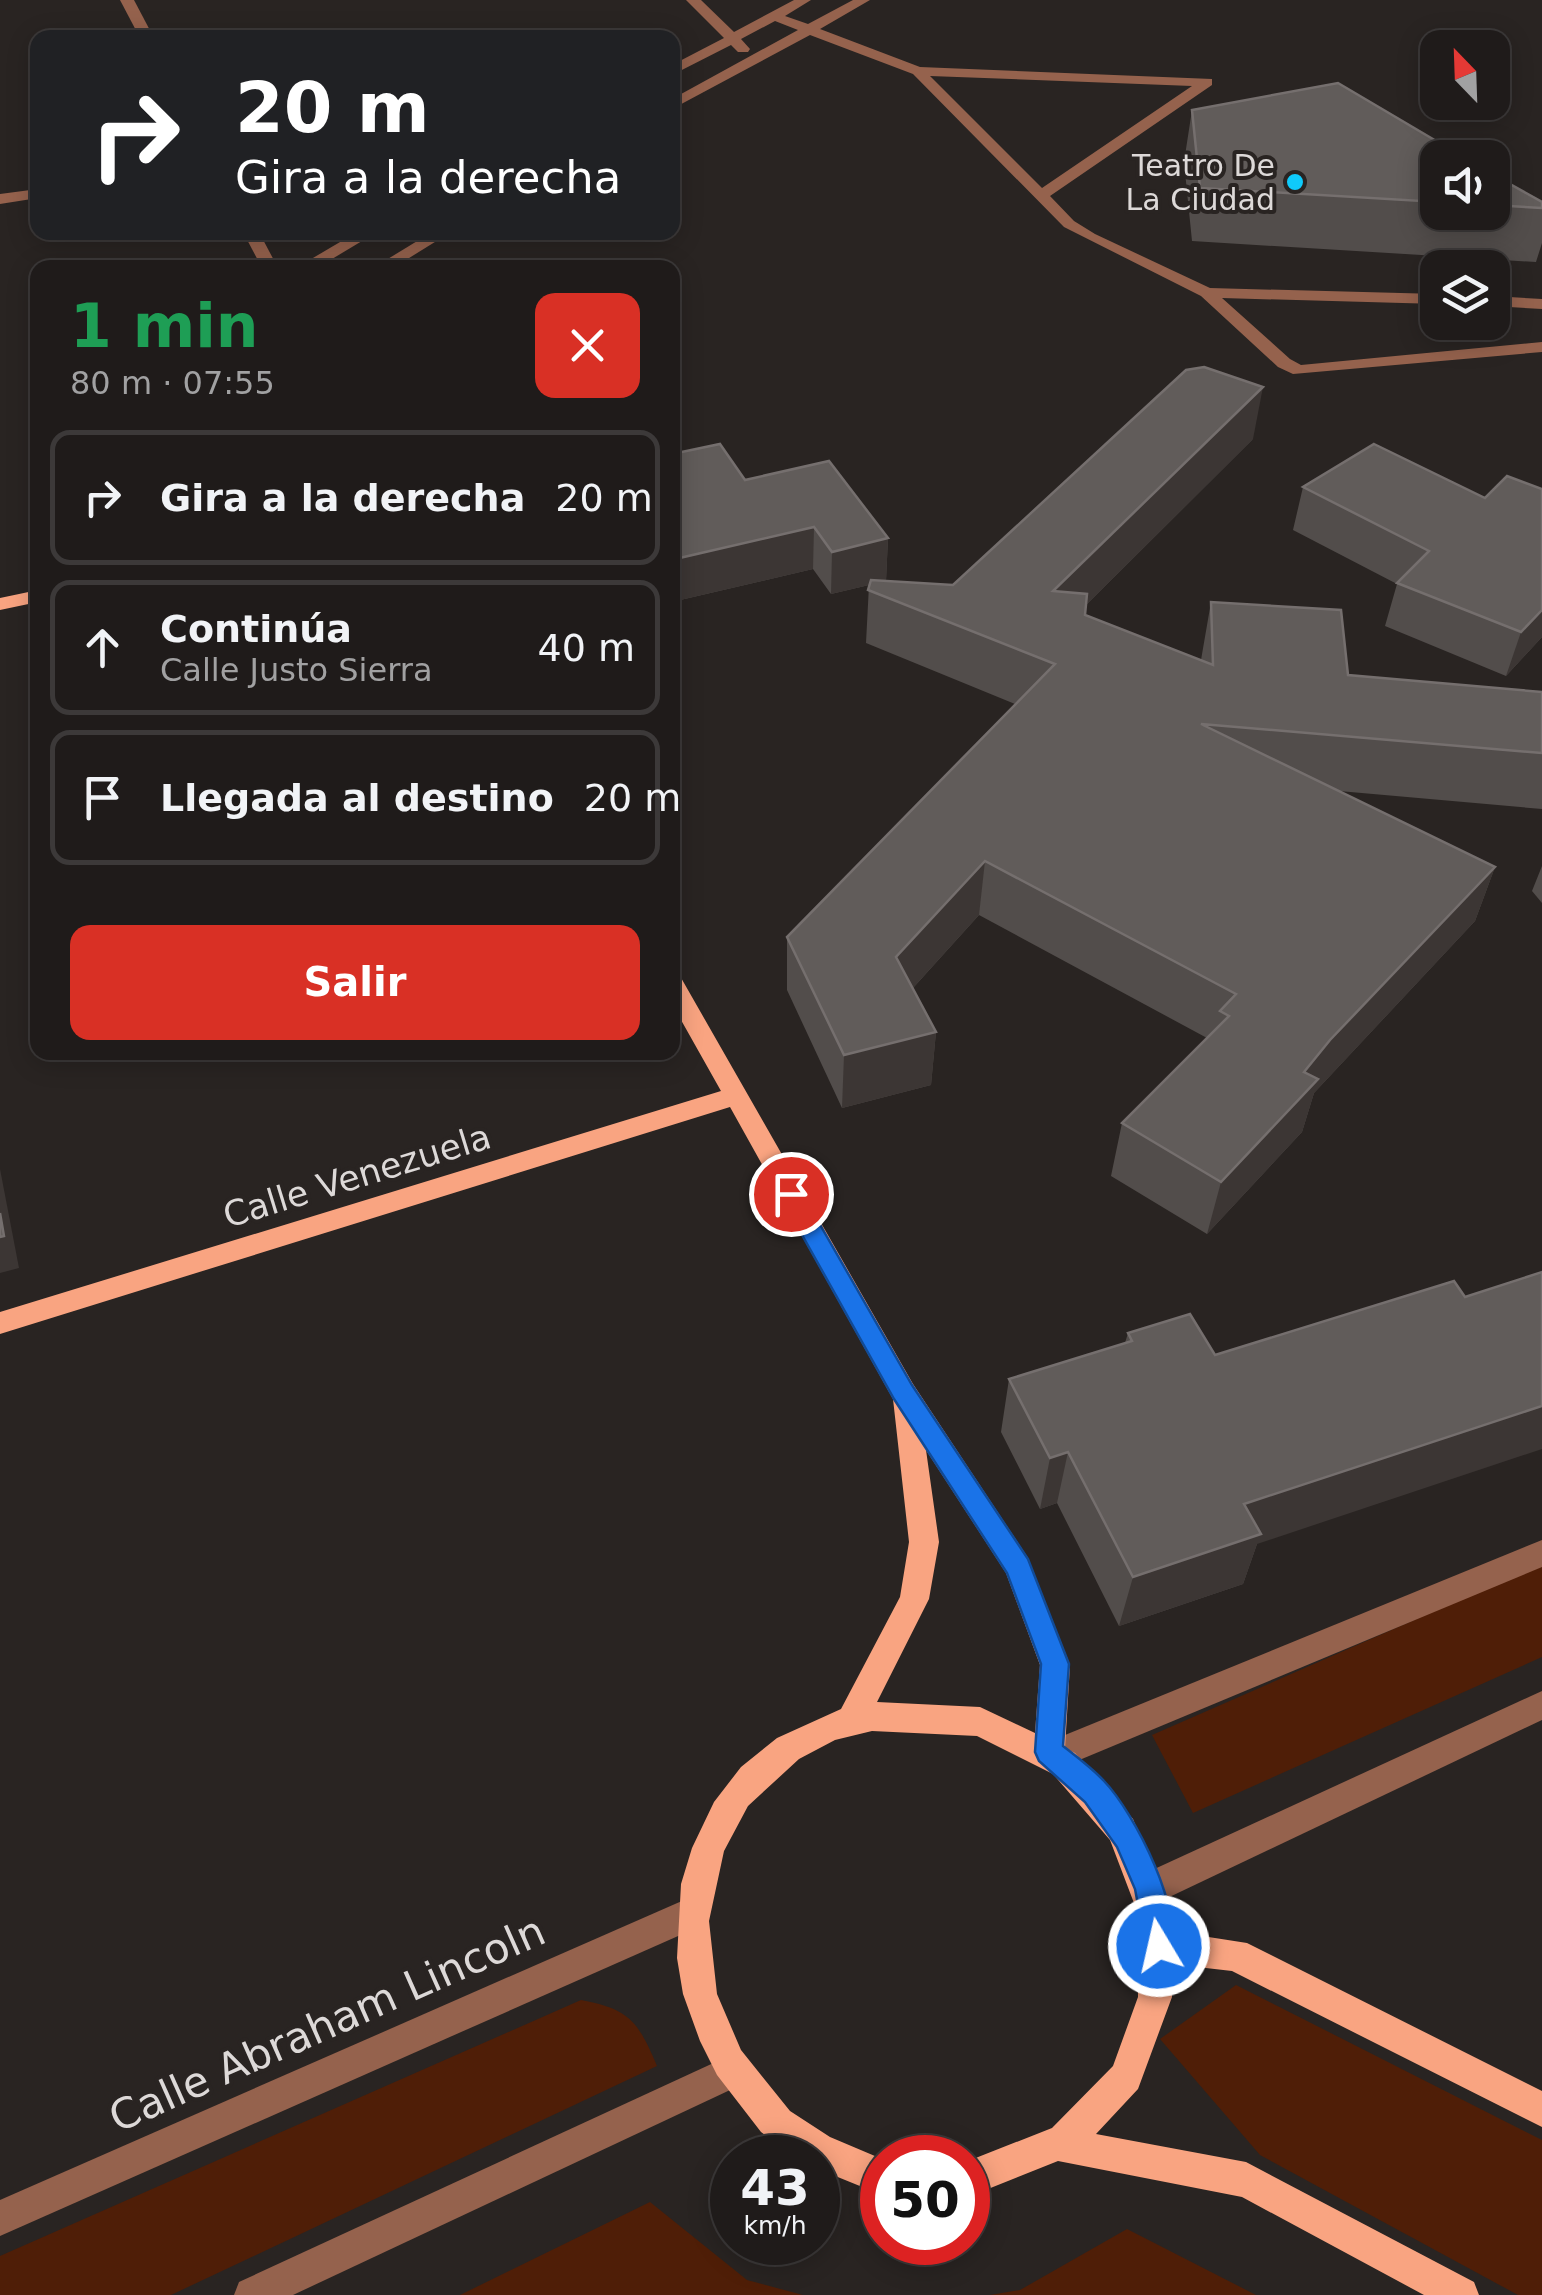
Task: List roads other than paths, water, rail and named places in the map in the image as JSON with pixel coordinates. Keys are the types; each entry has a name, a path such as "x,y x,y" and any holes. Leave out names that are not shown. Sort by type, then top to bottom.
{"main road":[{"path":"0,604 30,598"},
{"path":"680,996 903,1392 1018,1567 1055,1664 1051,1754"},
{"name":"Calle Venezuela","path":"0,1323 735,1096"},
{"path":"852,1719 914,1599 924,1542 903,1392"},
{"path":"860,2169 828,2158 778,2125 732,2071 708,2028 693,1970 691,1914 704,1859 726,1810 761,1770 803,1739 852,1719 904,1712 953,1714 1002,1728 1051,1754 1096,1792 1127,1837 1150,1889 1159,1946 1157,1990 1147,2032 1126,2076 1098,2114 1060,2145 1008,2172 990,2175"},
{"path":"1159,1946 1235,1955 1542,2110"},
{"path":"1060,2145 1246,2180 1461,2295"}],"street":[{"path":"127,0 143,30"},
{"path":"693,0 754,61"},
{"path":"680,67 804,0"},
{"path":"680,101 863,0"},
{"path":"774,16 918,70 1207,82 1040,196"},
{"path":"918,70 1040,196 1090,238 1207,292 1284,363 1300,370 1542,347"},
{"path":"680,83 725,76"},
{"path":"0,199 30,194"},
{"path":"319,260 355,240"},
{"path":"395,260 430,240"},
{"path":"1207,292 1420,298"},
{"path":"1510,302 1542,304"},
{"path":"1051,1754 1542,1554"},
{"path":"1150,1889 1542,1705"},
{"name":"Calle Abraham Lincoln","path":"0,2218 691,1914"},
{"path":"252,2295 732,2071"}],"place":[{"name":"Teatro De La Ciudad","path":"1295,182"}]}
